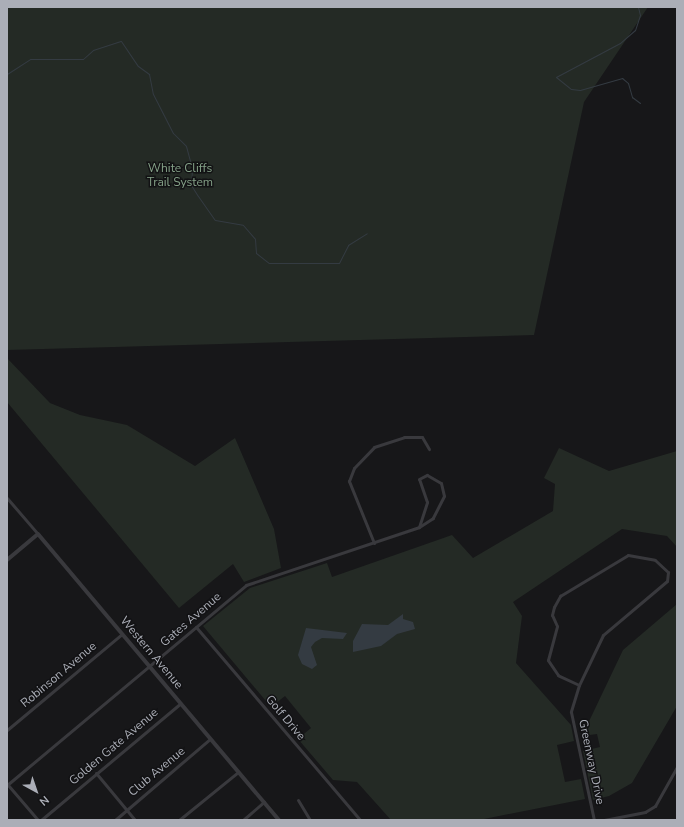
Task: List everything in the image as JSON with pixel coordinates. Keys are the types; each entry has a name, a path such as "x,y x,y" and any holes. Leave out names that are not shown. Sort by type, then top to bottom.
{"street":[{"path":"374,543 349,481 354,468 374,447 414,435 422,437 429,449"},
{"name":"Gates Avenue","path":"7,785 246,585 419,527 433,518 444,496 441,483 427,475 419,479 427,502 419,527"},
{"name":"Western Avenue","path":"7,498 279,820"},
{"path":"7,560 38,534"},
{"name":"Greenway Drive","path":"579,686 558,675 548,660 557,626 552,615 560,596 628,555 654,560 668,572 667,581 603,635 579,686 571,712 594,820"},
{"name":"Golf Drive","path":"196,627 360,820"},
{"name":"Robinson Avenue","path":"7,730 122,634"},
{"name":"Golden Gate Avenue","path":"39,820 181,704"},
{"name":"Club Avenue","path":"115,820 210,738"},
{"path":"604,820 645,812 655,806 677,767"},
{"path":"179,820 238,772"},
{"path":"96,773 135,820"},
{"path":"7,785 39,820"},
{"path":"298,800 310,820"},
{"path":"243,820 264,802"}],"green space":[{"name":"White Cliffs Trail System","path":"7,7 648,7 584,102 534,335 7,350"},
{"path":"7,358 50,403 80,415 127,425 195,466 235,438 274,529 281,568 244,582 233,564 179,608 7,402"},
{"path":"559,448 609,471 677,451 677,547 667,536 622,529 513,602 522,616 516,663 571,725 574,741 557,745 565,782 581,779 585,799 479,820 391,820 357,782 333,780 298,739 311,728 285,696 271,707 203,626 250,588 327,563 332,577 452,535 473,558 553,511 555,484 544,478"},
{"path":"677,604 677,706 632,783 609,796 593,800 583,751 600,747 597,734 582,736 623,650"}],"shaded area":[{"path":"403,614 403,619 413,622 415,629 397,634 381,646 353,652 353,641 362,624 388,625"},
{"path":"306,628 347,633 343,639 322,638 315,642 311,647 317,665 312,669 302,664 298,655"}],"waterway":[{"path":"638,7 640,15 635,30 620,43 556,77 571,89 580,90 622,78 628,83 632,97 640,103"},
{"path":"7,74 30,59 83,59 93,50 121,41 138,66 149,74 153,94 173,133 186,146 192,168 191,185 198,196 215,220 243,225 255,239 256,253 269,263 339,263 348,245 367,233"}]}
